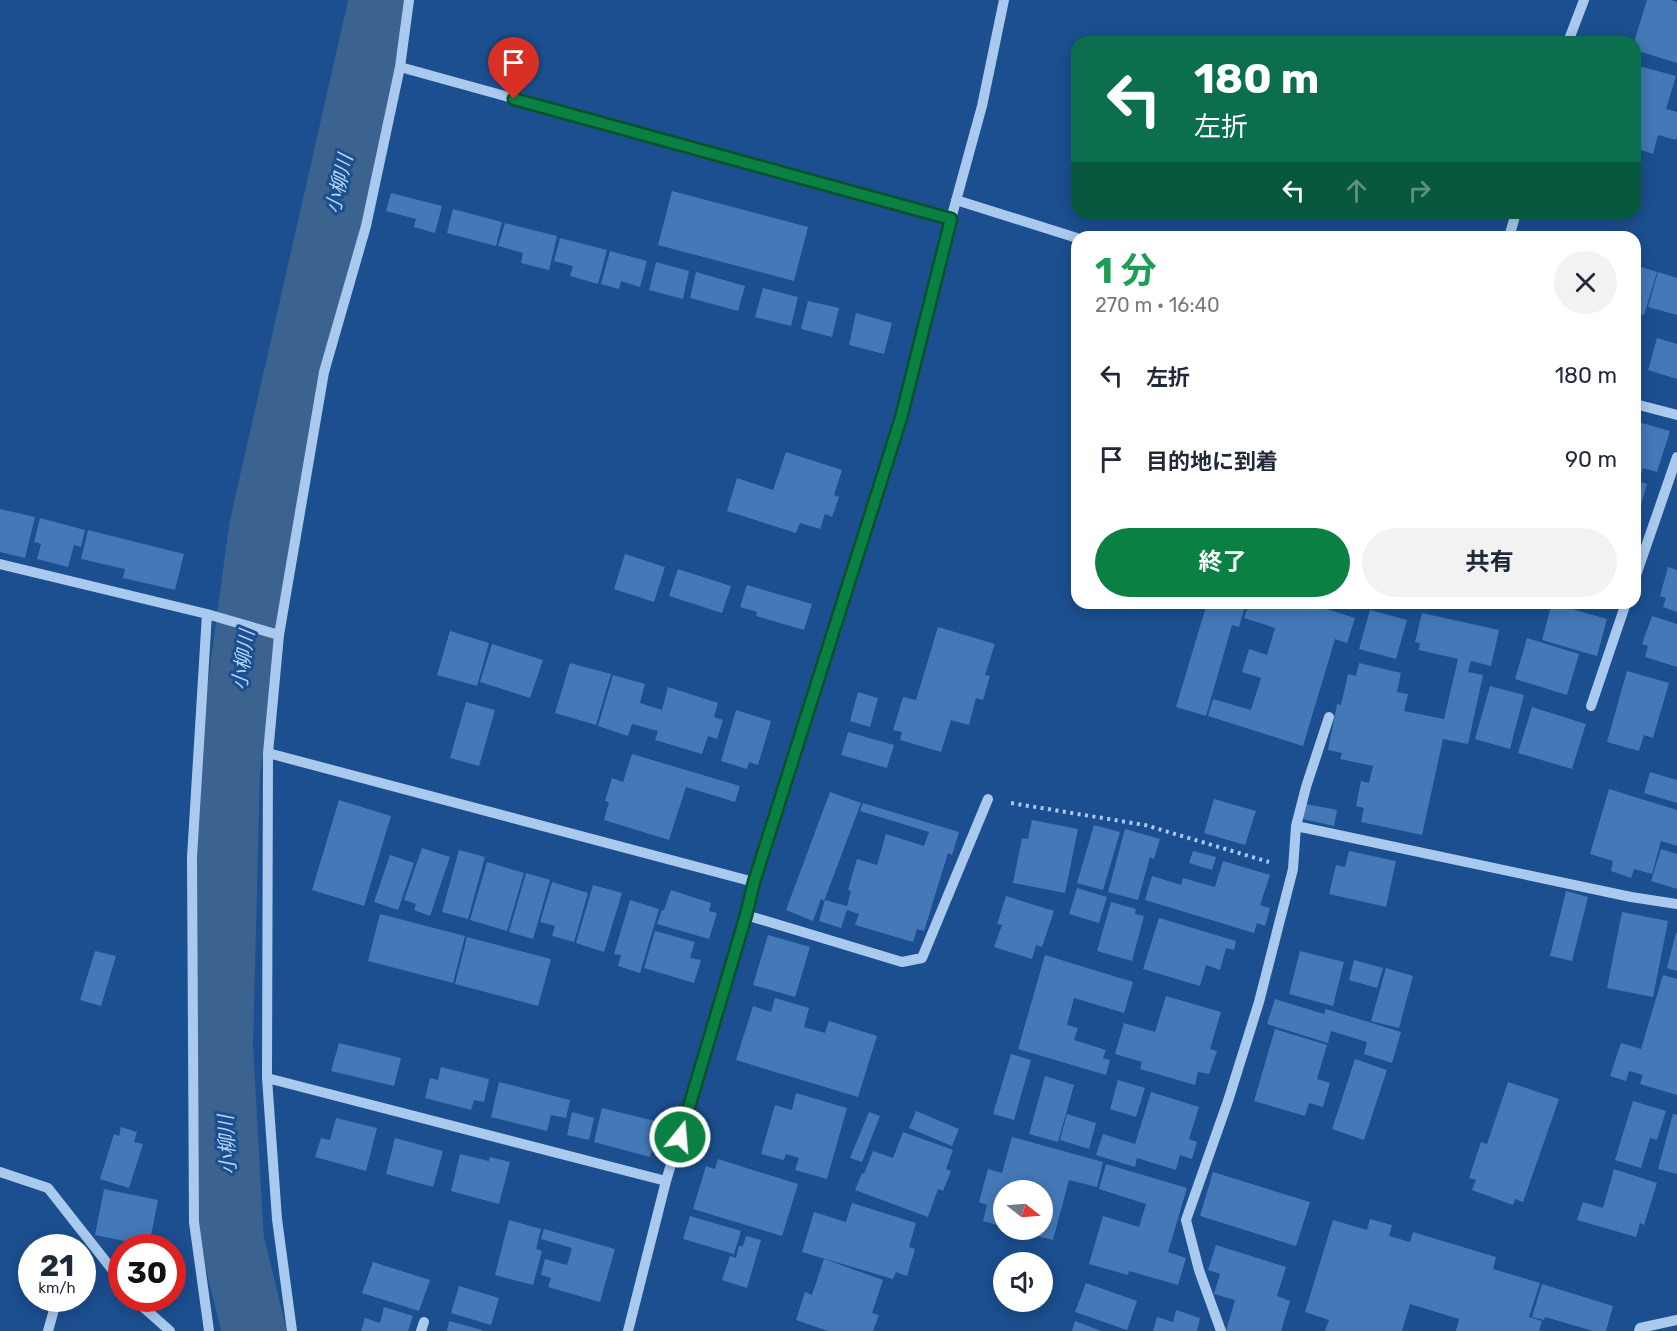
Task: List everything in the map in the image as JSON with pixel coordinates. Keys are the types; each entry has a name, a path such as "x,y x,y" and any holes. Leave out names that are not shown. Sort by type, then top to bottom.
{"street":[{"path":"292,1331 277,1219 267,1078 268,753 279,634 324,372 366,226 400,67 409,0"},
{"path":"628,1331 666,1181 754,882 901,418 982,106 1004,0"},
{"path":"1570,36 1584,0"},
{"path":"400,67 951,219"},
{"path":"956,200 1071,236"},
{"path":"1641,405 1677,414"},
{"path":"1641,561 1677,457"},
{"path":"0,564 207,614 279,634"},
{"path":"1591,706 1624,609"},
{"path":"207,614 192,857 194,1222 209,1331"},
{"path":"1221,1331 1199,1270 1186,1220 1228,1101 1258,1002 1293,869 1296,826 1329,717"},
{"path":"268,753 754,882"},
{"path":"746,915 902,962 922,958 988,799"},
{"path":"1296,826 1631,897 1677,904"},
{"path":"267,1078 666,1181"},
{"path":"0,1172 48,1188 108,1264"},
{"path":"48,1331 53,1312"},
{"path":"149,1312 170,1331"},
{"path":"1639,1331 1640,1328 1677,1320"}],"path":[{"path":"988,799 1145,825 1293,869"}],"building":[{"path":"1647,0 1677,2 1677,63 1641,52 1641,36 1636,36"},
{"path":"1641,67 1676,76 1666,109 1677,112 1676,140 1658,135 1653,154 1641,150"},
{"path":"672,191 808,227 794,281 658,245"},
{"path":"391,193 442,206 435,233 414,227 416,219 386,211"},
{"path":"453,209 502,222 496,246 447,233"},
{"path":"505,223 557,236 549,270 521,263 523,253 498,246"},
{"path":"560,238 607,250 598,284 570,276 573,266 554,261"},
{"path":"610,251 647,261 640,287 621,281 619,289 601,284"},
{"path":"656,262 689,271 683,299 649,290"},
{"path":"1641,267 1657,272 1644,315 1641,314"},
{"path":"696,272 745,286 738,311 690,298"},
{"path":"1658,272 1677,278 1677,315 1648,307"},
{"path":"763,288 798,297 791,326 755,317"},
{"path":"808,301 839,308 832,337 801,329"},
{"path":"856,313 892,323 884,354 849,345"},
{"path":"1657,338 1677,344 1677,379 1648,370"},
{"path":"1641,423 1670,431 1657,472 1643,468 1641,474"},
{"path":"786,452 842,470 834,495 839,497 832,517 825,514 820,529 800,523 796,533 727,511 737,478 773,490"},
{"path":"1641,482 1647,484 1641,505"},
{"path":"0,509 35,517 25,558 0,552"},
{"path":"40,518 85,530 81,547 74,545 68,567 37,559 41,544 34,542"},
{"path":"88,530 184,554 175,590 123,578 125,569 81,559"},
{"path":"625,554 665,567 654,602 614,589"},
{"path":"1668,567 1677,570 1677,612 1663,607 1666,598 1660,596"},
{"path":"678,569 731,586 722,613 669,596"},
{"path":"747,585 812,604 804,630 756,616 757,612 740,607"},
{"path":"1205,609 1244,609 1239,627 1232,625 1206,716 1176,707"},
{"path":"1247,609 1326,609 1355,618 1347,643 1335,639 1303,746 1208,716 1213,699 1251,710 1261,678 1242,672 1249,649 1267,655 1275,628 1244,618"},
{"path":"1550,609 1572,609 1607,619 1597,656 1542,640"},
{"path":"1370,610 1407,620 1396,659 1359,649"},
{"path":"1422,613 1499,630 1491,666 1471,661 1468,672 1483,675 1468,744 1443,739 1422,835 1361,822 1364,808 1356,806 1361,781 1369,783 1373,766 1340,759 1342,753 1328,750 1337,704 1341,705 1348,674 1356,676 1359,663 1401,673 1397,692 1408,694 1404,711 1444,719 1458,659 1419,650 1420,643 1415,642"},
{"path":"1652,616 1677,624 1677,667 1645,657 1648,646 1642,644"},
{"path":"938,627 995,644 985,675 990,676 983,700 976,698 969,725 951,720 941,752 900,740 902,732 893,730 903,697 916,700"},
{"path":"450,631 489,643 477,686 437,675"},
{"path":"1527,638 1579,654 1567,695 1515,679"},
{"path":"492,644 543,660 530,698 480,682"},
{"path":"570,663 611,674 596,725 555,713"},
{"path":"1627,671 1669,683 1653,738 1644,735 1639,751 1607,742"},
{"path":"613,675 645,684 640,703 662,710 668,687 718,703 714,717 723,720 717,739 708,736 702,754 655,740 658,731 632,724 628,736 598,726"},
{"path":"1490,686 1524,695 1510,749 1475,739"},
{"path":"858,692 878,698 870,727 850,721"},
{"path":"466,702 495,710 479,766 450,758"},
{"path":"1532,707 1586,724 1572,769 1518,753"},
{"path":"736,710 771,721 758,765 749,762 747,769 721,761"},
{"path":"848,732 894,745 887,768 841,755"},
{"path":"632,754 740,786 735,802 686,787 669,840 604,820 609,802 605,801 612,778 623,782"},
{"path":"1650,772 1677,780 1677,803 1644,793"},
{"path":"1609,789 1677,810 1677,846 1661,841 1652,874 1634,869 1631,878 1611,871 1613,861 1590,854"},
{"path":"830,792 861,803 824,901 821,899 813,921 786,910"},
{"path":"1214,799 1256,811 1245,845 1204,833"},
{"path":"339,800 391,816 364,906 312,890"},
{"path":"863,803 959,832 952,855 948,853 924,931 917,929 913,942 855,925 859,914 847,910 841,928 819,921 825,900 847,906 851,891 848,890 857,859 877,865 886,834 924,846 929,832 860,811"},
{"path":"1306,804 1337,810 1334,826 1303,819"},
{"path":"1032,820 1078,829 1065,893 1013,883 1022,838 1028,839"},
{"path":"1094,825 1120,832 1103,890 1077,883"},
{"path":"1125,829 1160,839 1154,859 1150,857 1138,900 1108,892"},
{"path":"422,848 450,857 430,916 414,910 416,904 404,900"},
{"path":"1661,849 1677,854 1677,889 1651,881"},
{"path":"459,850 485,857 468,919 442,912"},
{"path":"1193,851 1216,857 1212,870 1189,863"},
{"path":"1349,851 1396,861 1386,907 1329,894 1336,865 1345,867"},
{"path":"390,855 414,863 398,910 374,902"},
{"path":"1223,861 1270,875 1260,905 1270,908 1265,926 1257,923 1254,933 1145,900 1152,876 1181,885 1183,878 1215,887"},
{"path":"487,862 524,873 507,931 470,920"},
{"path":"526,873 550,880 533,939 509,932"},
{"path":"552,882 588,893 574,942 552,936 555,926 540,922"},
{"path":"593,885 622,893 604,952 576,943"},
{"path":"1077,888 1107,897 1099,923 1069,914"},
{"path":"671,890 711,903 709,911 717,913 709,939 657,924"},
{"path":"1566,891 1588,897 1572,961 1550,956"},
{"path":"1006,896 1054,911 1042,947 1036,945 1032,959 994,947 1002,925 997,924"},
{"path":"630,900 659,909 640,973 618,966 621,955 614,954"},
{"path":"1111,902 1136,909 1135,914 1144,916 1132,961 1097,951"},
{"path":"1622,912 1668,921 1653,997 1607,988"},
{"path":"380,914 465,936 453,983 368,961"},
{"path":"1159,918 1236,941 1234,950 1226,948 1220,970 1206,965 1200,986 1143,969"},
{"path":"655,931 695,942 690,958 701,960 694,983 644,968"},
{"path":"1677,933 1677,971 1667,968"},
{"path":"768,935 810,947 795,997 753,985"},
{"path":"467,937 551,959 538,1006 455,984"},
{"path":"95,951 116,956 101,1006 80,1000"},
{"path":"1300,951 1344,962 1333,1006 1289,994"},
{"path":"1045,955 1133,982 1124,1013 1074,998 1067,1025 1078,1028 1074,1040 1106,1050 1103,1058 1110,1060 1106,1075 1018,1049"},
{"path":"1354,960 1383,968 1377,988 1349,980"},
{"path":"1386,968 1413,976 1399,1028 1371,1021"},
{"path":"1663,975 1677,979 1677,1095 1640,1084 1643,1075 1629,1071 1626,1081 1610,1076 1621,1043 1641,1049"},
{"path":"1166,996 1221,1012 1210,1049 1217,1051 1209,1074 1198,1072 1195,1085 1140,1069 1142,1062 1115,1054 1124,1023 1155,1032"},
{"path":"775,998 809,1008 804,1027 825,1033 829,1021 877,1036 858,1097 736,1060 753,1006 771,1012"},
{"path":"1275,999 1324,1014 1326,1009 1401,1032 1392,1063 1364,1054 1367,1042 1331,1031 1328,1043 1267,1024"},
{"path":"1275,1029 1327,1045 1317,1079 1330,1083 1323,1107 1309,1103 1305,1116 1254,1101"},
{"path":"339,1043 401,1058 394,1086 331,1071"},
{"path":"1011,1054 1031,1060 1014,1120 993,1114"},
{"path":"1355,1059 1387,1070 1364,1140 1332,1129"},
{"path":"441,1067 489,1079 484,1102 474,1100 471,1110 425,1098 430,1078 438,1080"},
{"path":"1045,1076 1074,1085 1058,1142 1029,1134"},
{"path":"1118,1080 1145,1088 1136,1117 1110,1109"},
{"path":"499,1082 570,1100 566,1118 551,1115 547,1131 491,1117"},
{"path":"1508,1082 1559,1099 1523,1202 1515,1199 1513,1205 1472,1190 1476,1180 1469,1178 1481,1142 1487,1144"},
{"path":"1151,1092 1199,1107 1189,1139 1197,1142 1192,1159 1180,1155 1176,1170 1137,1158 1135,1167 1096,1155 1103,1134 1135,1144"},
{"path":"796,1093 847,1108 827,1179 795,1170 799,1158 786,1154 784,1160 761,1154 775,1105 792,1110"},
{"path":"1633,1101 1666,1111 1657,1140 1650,1138 1641,1168 1615,1160"},
{"path":"602,1108 659,1122 650,1157 594,1142"},
{"path":"916,1111 959,1129 952,1146 909,1128"},
{"path":"572,1112 594,1118 589,1140 567,1135"},
{"path":"869,1112 880,1116 862,1162 850,1158"},
{"path":"1067,1114 1096,1123 1089,1149 1060,1140"},
{"path":"1673,1114 1677,1115 1677,1174 1658,1169"},
{"path":"336,1118 377,1128 366,1171 315,1157 321,1138 330,1140"},
{"path":"121,1127 137,1132 134,1142 143,1144 129,1188 100,1179 114,1134 119,1136"},
{"path":"903,1132 953,1150 946,1169 951,1171 943,1191 938,1189 928,1217 855,1190 873,1151 893,1158"},
{"path":"1012,1137 1103,1162 1097,1187 1069,1180 1053,1240 1053,1180 993,1180 993,1224 983,1221 987,1205 979,1202 988,1169 1002,1173"},
{"path":"395,1138 443,1151 433,1187 386,1174"},
{"path":"460,1154 489,1161 490,1157 510,1162 499,1204 451,1191"},
{"path":"718,1159 798,1184 782,1236 693,1209 706,1166 715,1169"},
{"path":"1106,1164 1187,1188 1168,1252 1186,1258 1178,1285 1129,1271 1128,1275 1089,1264 1103,1216 1139,1227 1146,1204 1099,1189"},
{"path":"1614,1169 1657,1183 1644,1225 1640,1223 1636,1237 1577,1220 1583,1202 1603,1208"},
{"path":"1213,1172 1310,1202 1296,1246 1200,1216"},
{"path":"104,1189 158,1200 151,1234 108,1234 108,1238 95,1234"},
{"path":"852,1203 916,1223 909,1247 915,1249 907,1276 896,1272 893,1279 802,1252 814,1212 846,1222"},
{"path":"690,1216 741,1231 734,1254 683,1239"},
{"path":"1370,1219 1392,1225 1389,1236 1410,1242 1413,1232 1496,1257 1493,1269 1540,1283 1529,1317 1542,1321 1539,1331 1456,1331 1459,1319 1410,1304 1402,1331 1325,1331 1329,1320 1305,1312 1333,1220 1367,1230"},
{"path":"509,1220 541,1229 536,1249 542,1251 533,1285 495,1275"},
{"path":"544,1229 615,1249 600,1302 548,1287 551,1278 541,1275 545,1259 567,1265 572,1248 541,1239"},
{"path":"746,1236 761,1240 747,1288 722,1280 730,1256 736,1258 739,1246 743,1246"},
{"path":"1216,1245 1286,1267 1277,1296 1290,1301 1281,1331 1226,1331 1235,1300 1214,1294 1220,1274 1208,1270"},
{"path":"824,1259 883,1280 872,1313 879,1315 873,1331 828,1331 796,1320 805,1292 812,1295"},
{"path":"373,1262 430,1280 419,1311 362,1293"},
{"path":"1086,1283 1137,1301 1127,1330 1075,1312"},
{"path":"1542,1284 1613,1306 1606,1331 1593,1331 1545,1317 1544,1320 1532,1317"},
{"path":"459,1286 499,1298 491,1325 451,1313"},
{"path":"384,1307 413,1316 408,1331 361,1331 365,1318 380,1323"},
{"path":"1176,1310 1200,1318 1197,1331 1153,1331 1157,1317 1173,1322"},
{"path":"449,1321 482,1330 482,1331 447,1331"},
{"path":"1075,1321 1101,1331 1072,1331"}],"waterway":[{"name":"小柳川","path":"254,1331 232,1241 221,1046 228,773 261,528 381,0"}],"route":[{"path":"514,99 951,219 901,418 754,882 680,1137"}]}
